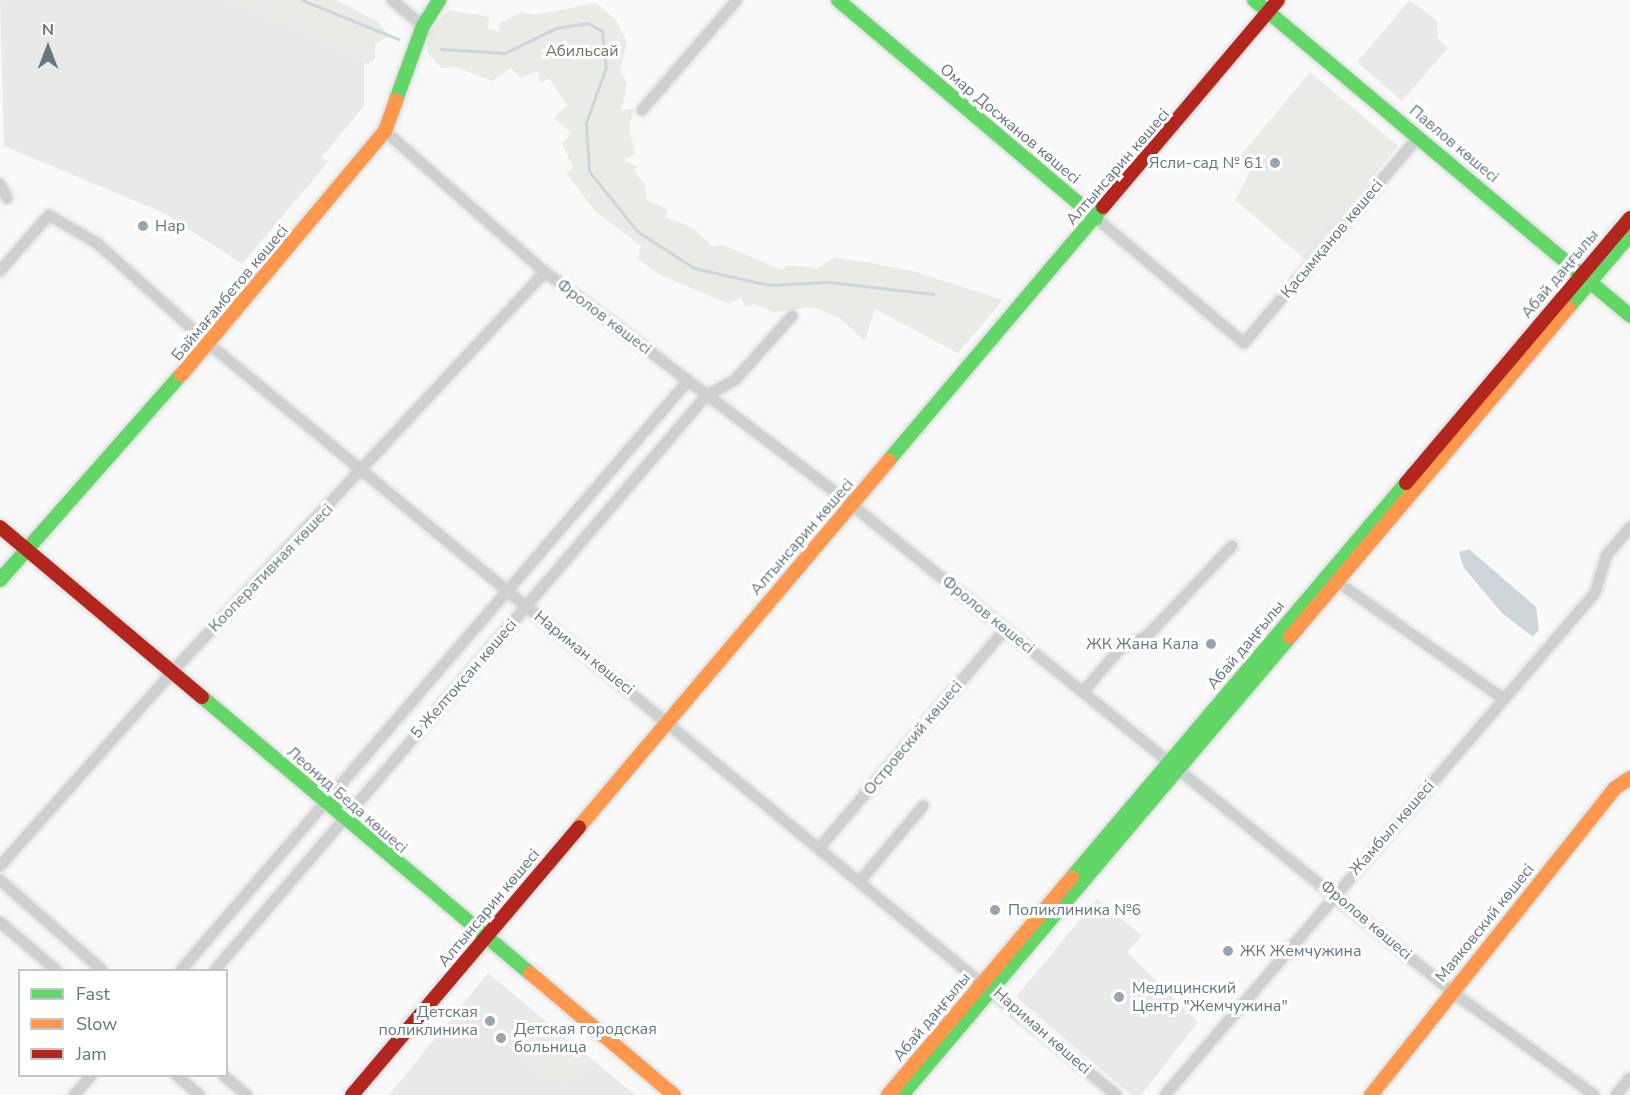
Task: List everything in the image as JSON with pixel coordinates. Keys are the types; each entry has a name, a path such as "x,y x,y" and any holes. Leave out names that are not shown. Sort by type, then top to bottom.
{"main road":[{"name":"Баймағамбетов көшесі","path":"0,580 209,344 385,131 423,26 439,0"},
{"name":"Омар Досжанов көшесі","path":"838,0 1096,218"},
{"name":"Павлов көшесі","path":"1254,0 1419,135 1630,316"},
{"name":"Алтынсарин көшесі","path":"352,1095 1278,0"},
{"name":"Абай даңғылы","path":"1173,767 1336,581 1585,278 1630,218"},
{"name":"Абай даңғылы","path":"888,1095 988,984 1585,278 1630,235"},
{"name":"Леонид Беда көшесі","path":"0,527 484,940 674,1095"},
{"name":"Маяковский көшесі","path":"1371,1095 1451,991 1615,788 1630,778"},
{"name":"Абай даңғылы","path":"902,1095 988,984"}],"street":[{"path":"392,0 423,26"},
{"path":"642,110 737,0"},
{"name":"Фролов көшесі","path":"385,131 545,272 852,504 1173,767 1335,893 1451,991 1594,1095"},
{"name":"Қасымқанов көшесі","path":"1244,343 1419,135"},
{"path":"0,184 7,198"},
{"name":"Нариман көшесі","path":"0,271 49,215 98,244 209,344 362,472 988,984 1116,1095"},
{"name":"Омар Досжанов көшесі","path":"1096,218 1244,343"},
{"name":"Кооперативная көшесі","path":"0,866 172,672 362,472 545,272"},
{"name":"5 Желтоқсан көшесі","path":"216,969 707,394 735,380 792,316"},
{"name":"5 Желтоқсан көшесі","path":"182,969 688,381"},
{"name":"Жамбыл көшесі","path":"1165,1095 1335,893 1595,593 1606,556 1630,527"},
{"path":"1083,692 1120,649 1148,636 1232,546"},
{"path":"1336,581 1504,699"},
{"name":"Островский көшесі","path":"820,847 1005,630"},
{"path":"861,880 923,806"},
{"path":"0,880 101,969"},
{"path":"0,922 55,969"},
{"path":"74,1095 89,1077"},
{"path":"178,1077 200,1095"},
{"path":"225,1077 247,1095"},
{"path":"1616,1095 1630,1077"}],"shaded area":[{"path":"0,0 226,0 316,36 364,62 364,106 321,158 329,161 242,264 164,213 4,146"},
{"path":"1410,0 1437,21 1438,38 1448,48 1402,101 1357,62"},
{"path":"1469,549 1536,607 1539,630 1533,637 1502,613 1464,568 1459,552"},
{"path":"1097,899 1142,936 1127,952 1198,1022 1141,1095 1131,1095 1016,997"},
{"name":"Детская городская больница","path":"488,973 635,1095 389,1095"}],"green space":[{"path":"226,0 336,0 377,21 389,36 375,44 375,59 368,64 316,36"},
{"name":"Абильсай","path":"596,3 616,20 627,42 620,71 627,83 621,110 634,109 629,126 635,154 624,160 638,167 633,170 645,185 647,200 668,210 665,217 693,228 713,247 723,245 782,270 787,265 818,268 834,258 859,261 916,272 1003,300 958,353 875,309 865,341 841,319 813,307 773,312 754,304 745,307 741,298 729,304 658,274 638,259 641,246 595,211 567,174 573,167 562,144 571,133 554,118 567,105 549,78 540,83 538,71 521,78 511,68 492,81 456,67 441,68 427,52 428,35 448,10 489,17 488,29 499,32 500,23 522,12 535,15"},
{"path":"1310,72 1398,146 1305,259 1235,200 1250,172 1237,160"},
{"path":"533,1015 592,1064 584,1075 564,1083 544,1079 528,1066 520,1047 523,1026"}],"waterway":[{"name":"Абильсай","path":"302,0 398,39"},
{"name":"Абильсай","path":"441,49 505,53 556,28 588,23 602,31 606,67 586,123 589,171 637,231 694,268 769,285 828,282 933,294"}],"traffic: fast":[{"path":"396,100 423,26 439,0"},
{"path":"838,0 1096,218"},
{"path":"1254,0 1630,316"},
{"path":"889,460 1103,207"},
{"path":"1568,308 1630,235"},
{"path":"0,580 181,375"},
{"path":"1072,877 1406,483"},
{"path":"902,1095 1290,637"},
{"path":"202,697 530,973"}],"traffic: slow":[{"path":"181,375 385,131 396,100"},
{"path":"1290,637 1568,308"},
{"path":"579,827 889,460"},
{"path":"1371,1095 1615,788 1630,778"},
{"path":"888,1095 1072,877"},
{"path":"530,973 674,1095"}],"traffic: jam":[{"path":"1103,207 1278,0"},
{"path":"1406,483 1630,218"},
{"path":"0,527 202,697"},
{"path":"352,1095 579,827"}],"place":[{"name":"Ясли-сад № 61","path":"1275,163"},
{"name":"Нар","path":"143,226"},
{"name":"ЖК Жана Кала","path":"1211,644"},
{"name":"Поликлиника №6","path":"995,910"},
{"name":"ЖК Жемчужина","path":"1228,951"},
{"name":"Медицинский Центр \"Жемчужина\"","path":"1119,997"},
{"name":"Детская поликлиника","path":"490,1021"},
{"name":"Детская городская больница","path":"501,1038"}]}
